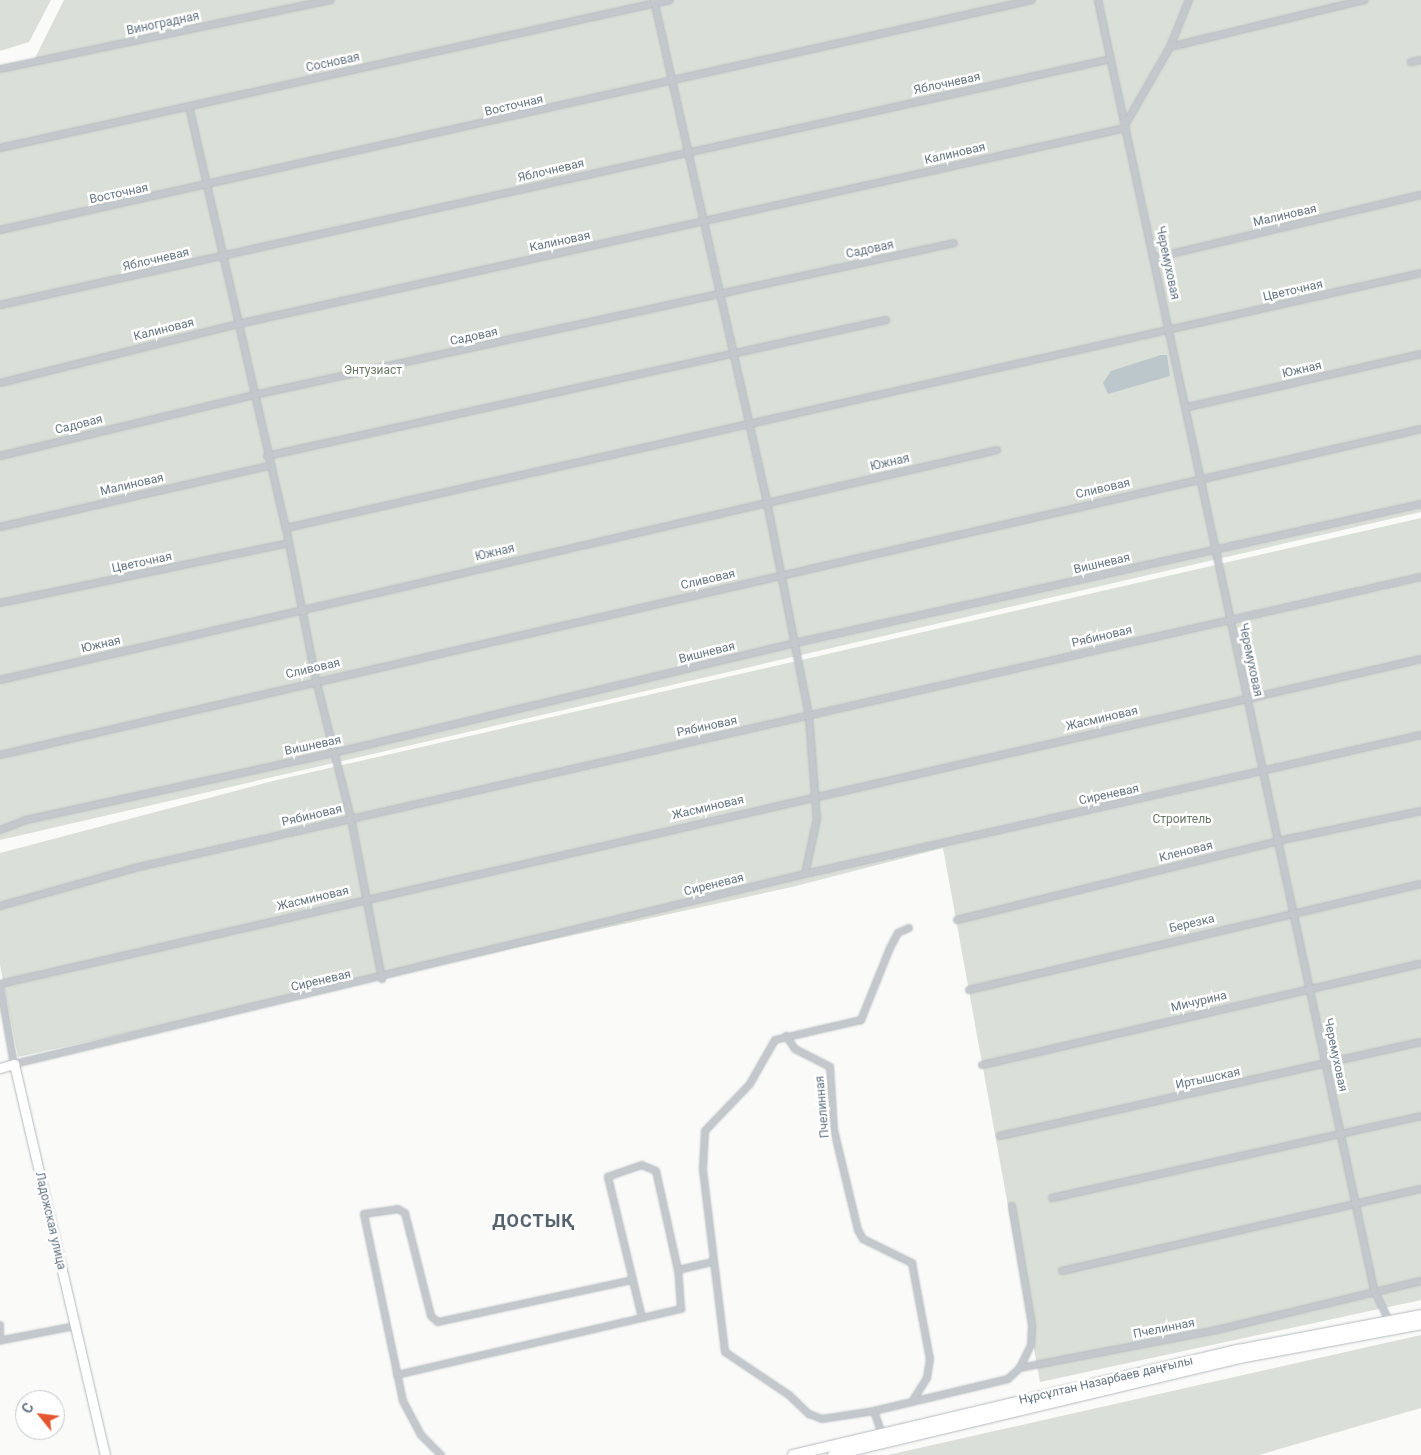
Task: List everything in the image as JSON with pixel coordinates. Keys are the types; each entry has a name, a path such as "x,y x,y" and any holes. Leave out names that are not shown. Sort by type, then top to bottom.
{"main road":[{"path":"0,1068 14,1064"},
{"name":"Ладожская улица","path":"14,1064 105,1455"},
{"name":"Нұрсұлтан Назарбаев даңғылы","path":"833,1455 884,1439 1238,1350 1421,1315"},
{"name":"Нұрсұлтан Назарбаев даңғылы","path":"793,1455 884,1439 1240,1358 1421,1324"}],"street":[{"name":"Виноградная","path":"0,69 331,0"},
{"name":"Сосновая","path":"0,148 670,0"},
{"name":"Восточная","path":"0,230 209,186 1032,0"},
{"name":"Черемуховая","path":"1098,0 1108,60 1125,126 1188,407 1200,479 1374,1290 1389,1321"},
{"path":"1125,126 1170,47 1188,0"},
{"path":"1170,47 1364,0"},
{"path":"654,2 767,502 809,716 818,818 805,874"},
{"name":"Яблочневая","path":"0,305 1108,60"},
{"path":"1411,62 1421,60"},
{"path":"189,106 225,256 269,466 286,528 316,680 351,818 365,899 382,979"},
{"name":"Калиновая","path":"0,383 238,324 705,222 1125,126"},
{"name":"Малиновая","path":"1154,258 1421,195"},
{"name":"Садовая","path":"0,456 254,395 954,243"},
{"name":"Цветочная","path":"286,528 750,427 1421,273"},
{"path":"267,456 735,355 886,320"},
{"name":"Южная","path":"1188,407 1421,354"},
{"name":"Сливовая","path":"0,755 782,573 1421,429"},
{"name":"Южная","path":"0,680 301,609 997,450"},
{"name":"Малиновая","path":"0,527 269,466"},
{"name":"Вишневая","path":"0,830 26,820 334,753 795,643 1421,504"},
{"name":"Цветочная","path":"0,604 289,543"},
{"name":"Рябиновая","path":"0,906 139,867 809,716 1230,618 1421,577"},
{"name":"Жасминовая","path":"0,985 816,795 871,788 1246,696 1421,658"},
{"name":"Сиреневая","path":"14,1064 382,979 805,874 1262,773 1421,735"},
{"name":"Кленовая","path":"957,920 1278,841 1421,811"},
{"name":"Березка","path":"969,990 1293,912 1421,884"},
{"path":"678,1270 714,1262 703,1170 705,1131 750,1084 770,1045 786,1036 861,1020 890,948 898,933 909,928"},
{"name":"Мичурина","path":"982,1065 1308,988 1421,964"},
{"name":"Ладожская улица","path":"0,985 14,1064"},
{"name":"Пчелинная","path":"786,1036 796,1049 830,1067 834,1130 858,1230 863,1239 912,1263 930,1359 927,1378 914,1399"},
{"name":"Иртышская","path":"1000,1136 1326,1065 1421,1042"},
{"path":"1052,1198 1421,1116"},
{"path":"397,1375 642,1318 683,1306 678,1270 656,1171 642,1165 608,1177 642,1318"},
{"path":"1062,1271 1421,1189"},
{"path":"1012,1206 1032,1326 1030,1345 1020,1368"},
{"path":"441,1455 410,1417 397,1375 364,1214 398,1209 405,1213 431,1316 438,1322 633,1280"},
{"name":"Пчелинная","path":"714,1262 729,1357 789,1395 815,1417 874,1411 914,1399 1008,1379 1020,1368 1217,1330 1374,1290 1421,1281"},
{"path":"0,1325 2,1340 75,1326"},
{"path":"874,1411 884,1439"}],"green space":[{"path":"0,0 51,0 29,42 0,51"},
{"name":"Энтузиаст","path":"64,0 1421,0 1421,512 0,840 0,70 32,64"},
{"name":"Строитель","path":"1421,518 1421,1300 1040,1382 943,848 792,887 18,1057 0,965 0,853 277,780"},
{"path":"1421,1335 1421,1408 1259,1455 888,1455"}],"shaded area":[{"path":"1161,355 1167,355 1170,376 1108,394 1103,383 1111,371"}],"district":[{"name":"ДОСТЫҚ","path":"534,1221"}]}
